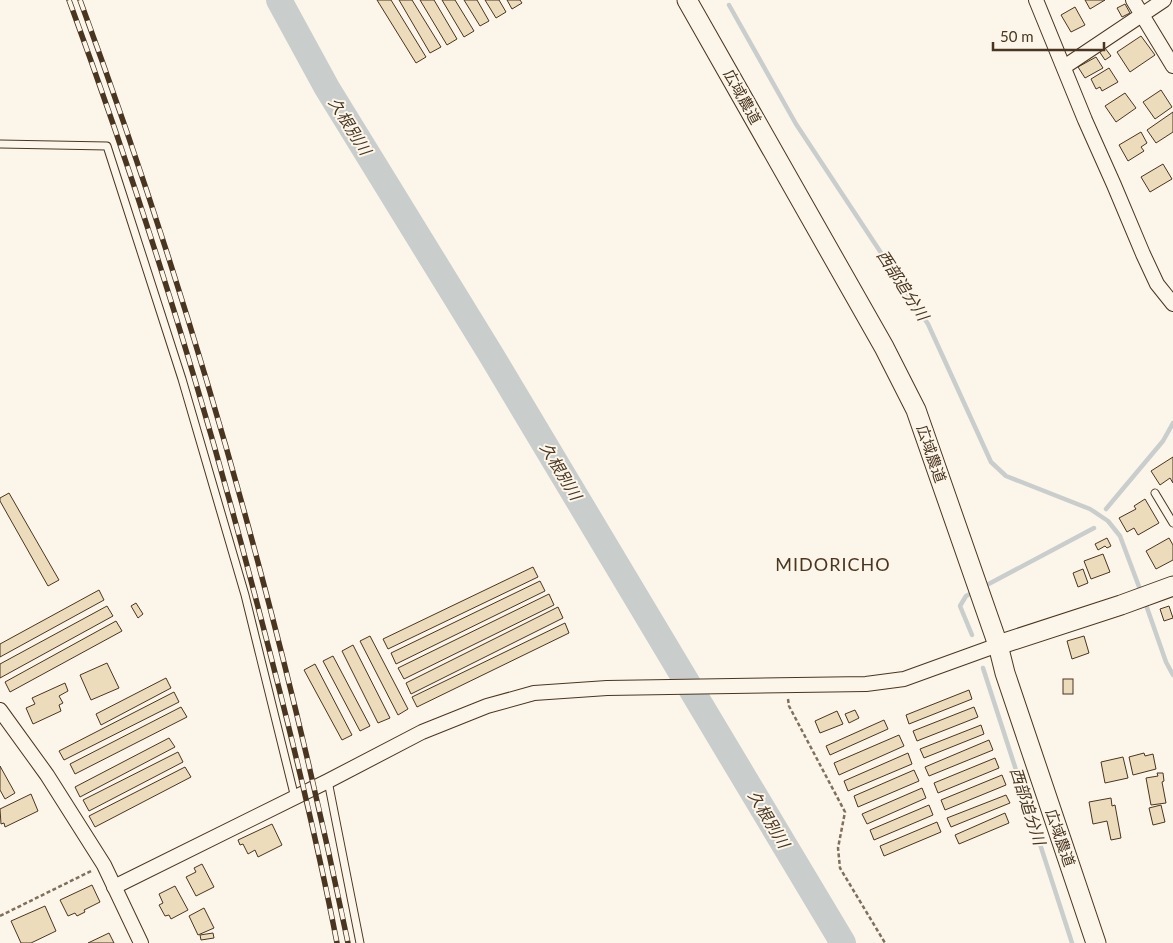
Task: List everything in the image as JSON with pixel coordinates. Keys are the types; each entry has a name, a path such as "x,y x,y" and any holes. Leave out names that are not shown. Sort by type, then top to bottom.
{"street":[{"name":"広域農道","path":"687,0 884,346 916,410 998,645 1008,683 1096,943"},
{"path":"1036,0 1143,254 1157,284 1173,304"},
{"path":"1133,0 1173,66"},
{"path":"1064,67 1164,0"},
{"path":"114,887 295,798 422,732 487,706 534,693 628,688 866,684 904,678 1173,586"},
{"path":"0,710 47,775 104,865 142,943"}],"lane":[{"path":"0,144 107,146 182,379 246,595 295,798"},
{"path":"1155,493 1173,523"},
{"path":"328,781 360,943"}],"path":[{"path":"785,685 789,706 845,812 838,848 840,868 885,943"},
{"path":"0,916 104,865"}],"building":[{"path":"377,0 391,0 426,57 416,63"},
{"path":"399,0 412,0 441,47 430,53"},
{"path":"420,0 434,0 457,39 447,45"},
{"path":"442,0 455,0 474,31 464,37"},
{"path":"464,0 477,0 489,21 480,26"},
{"path":"485,0 499,0 506,12 496,18"},
{"path":"507,0 520,0 522,3 512,9"},
{"path":"1085,0 1105,0 1090,9"},
{"path":"1125,4 1130,13 1122,17 1117,8"},
{"path":"1075,7 1085,25 1071,32 1061,15"},
{"path":"1141,36 1155,55 1130,72 1117,52"},
{"path":"1105,48 1111,56 1105,60 1099,51"},
{"path":"1096,57 1103,68 1085,78 1078,67"},
{"path":"1109,68 1118,82 1102,91 1100,87 1096,89 1091,79"},
{"path":"1161,90 1172,107 1155,119 1143,102"},
{"path":"1125,93 1136,108 1116,122 1105,106"},
{"path":"1173,112 1173,132 1156,143 1147,130"},
{"path":"1141,132 1147,143 1141,147 1144,151 1128,161 1119,145"},
{"path":"1163,164 1172,179 1150,192 1141,177"},
{"path":"1173,457 1173,483 1170,478 1160,485 1151,471"},
{"path":"9,493 59,580 48,586 0,501 0,498"},
{"path":"1145,499 1159,523 1138,535 1134,528 1127,532 1119,518 1136,509 1134,506"},
{"path":"1107,538 1111,546 1107,548 1105,546 1098,550 1095,544"},
{"path":"1169,538 1173,545 1173,560 1156,569 1146,551"},
{"path":"1103,554 1110,572 1091,579 1084,561"},
{"path":"533,567 538,577 388,649 383,639"},
{"path":"1083,569 1088,583 1078,587 1073,573"},
{"path":"540,581 545,591 396,664 391,653"},
{"path":"99,590 104,600 0,657 0,644"},
{"path":"549,594 554,605 404,679 398,668"},
{"path":"136,603 143,614 138,618 131,606"},
{"path":"107,606 113,616 0,678 0,664"},
{"path":"1169,606 1173,618 1164,621 1160,609"},
{"path":"558,607 563,618 411,694 406,683"},
{"path":"116,621 122,631 10,692 5,682"},
{"path":"565,623 569,633 417,707 412,697"},
{"path":"370,636 408,709 398,715 360,641"},
{"path":"1084,636 1089,653 1072,659 1067,641"},
{"path":"353,645 390,718 378,723 342,651"},
{"path":"333,656 370,726 360,731 323,661"},
{"path":"107,663 119,688 91,700 80,675"},
{"path":"315,664 352,735 342,740 304,670"},
{"path":"166,678 171,688 101,725 96,714"},
{"path":"1063,679 1073,679 1073,694 1063,694"},
{"path":"65,683 68,691 59,696 63,703 59,705 61,711 33,724 26,708 35,704 32,698"},
{"path":"969,690 972,699 909,724 906,715"},
{"path":"174,692 179,702 64,760 59,751"},
{"path":"181,707 187,717 75,774 70,764"},
{"path":"974,707 978,717 917,741 913,731"},
{"path":"855,710 859,718 849,723 845,714"},
{"path":"837,711 843,724 820,733 815,721"},
{"path":"884,720 888,729 830,755 826,746"},
{"path":"981,725 984,734 924,758 920,749"},
{"path":"899,735 904,746 839,775 834,763"},
{"path":"169,738 175,747 80,797 75,787"},
{"path":"989,740 993,750 929,776 925,767"},
{"path":"178,752 183,762 89,811 83,800"},
{"path":"908,753 912,764 848,791 844,781"},
{"path":"1144,753 1145,756 1153,754 1156,769 1133,775 1129,757"},
{"path":"1123,757 1128,778 1105,783 1101,762"},
{"path":"995,758 999,768 938,793 934,783"},
{"path":"0,766 15,793 5,799 0,790"},
{"path":"185,767 191,777 95,827 89,816"},
{"path":"914,770 919,781 858,807 854,796"},
{"path":"1157,773 1163,773 1164,781 1162,782 1166,803 1151,805 1146,778 1158,776"},
{"path":"1002,775 1006,785 945,810 941,800"},
{"path":"922,788 926,798 867,824 862,814"},
{"path":"31,794 38,811 5,827 4,823 1,824 0,809"},
{"path":"1006,795 1010,803 951,827 947,818"},
{"path":"1111,798 1112,806 1115,805 1121,838 1111,840 1107,821 1093,824 1089,802"},
{"path":"929,805 933,815 874,840 870,830"},
{"path":"1161,805 1165,822 1153,825 1149,808"},
{"path":"1005,813 1009,823 959,844 955,835"},
{"path":"937,822 941,832 884,856 880,846"},
{"path":"272,824 282,845 258,857 255,850 248,854 243,844 240,845 238,840"},
{"path":"202,864 214,887 196,896 186,877 196,872 194,868"},
{"path":"92,885 100,902 77,916 75,913 68,916 60,900"},
{"path":"175,886 188,910 171,919 169,915 165,916 159,905 163,903 159,894"},
{"path":"45,906 56,931 31,943 21,943 11,921"},
{"path":"204,908 214,928 198,935 189,916"},
{"path":"109,933 114,943 88,943"},
{"path":"213,933 214,938 201,940 200,935"}],"waterway":[{"name":"久根別川","path":"279,0 327,88 490,353 843,943"},
{"name":"西部追分川","path":"729,5 796,124 928,324 991,462 1006,476 1090,509 1108,521 1120,536 1141,592"},
{"name":"西部追分川","path":"1106,509 1163,441 1173,423"},
{"name":"西部追分川","path":"983,587 1094,528"},
{"name":"西部追分川","path":"972,635 960,606 966,596 974,592"},
{"path":"1145,602 1166,662 1173,675"},
{"name":"西部追分川","path":"983,668 1072,943"}],"railway":[{"path":"69,0 145,218 191,365 233,514 287,720 319,854 337,943"},
{"path":"80,0 160,232 232,467 294,704 348,943"}],"district":[{"name":"MIDORICHO","path":"833,565"}]}
